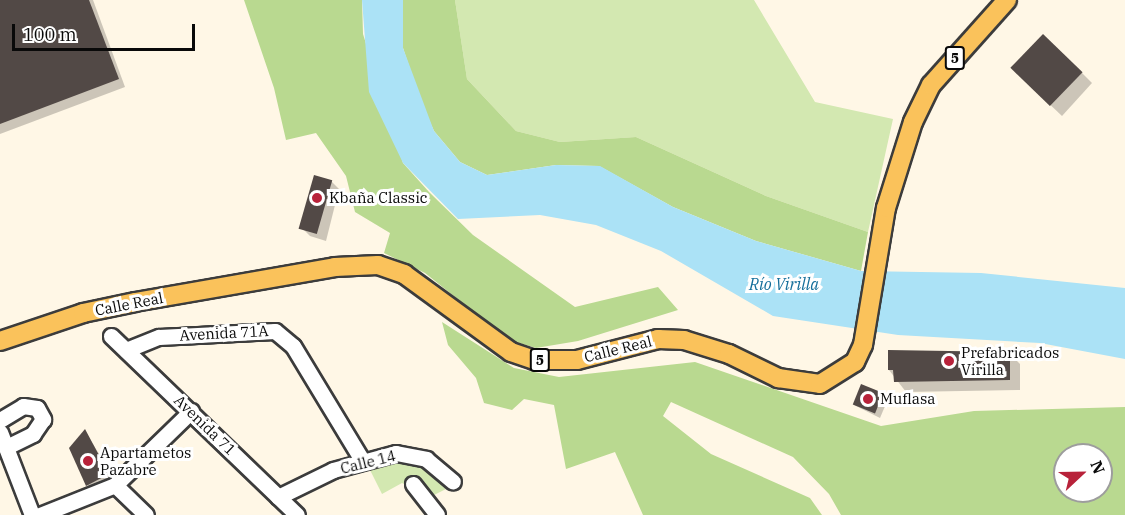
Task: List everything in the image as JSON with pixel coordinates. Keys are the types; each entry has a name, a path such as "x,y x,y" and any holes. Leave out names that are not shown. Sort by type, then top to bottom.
{"main road":[{"name":"Calle Real","path":"0,341 83,313 125,304 335,267 378,265 404,274 511,352 534,360 578,360 658,339 684,340 729,354 778,378 820,384 855,362 863,345 897,165 931,86 1007,0"}],"street":[{"name":"Avenida 71A","path":"126,350 159,337 275,331 292,346 362,460"},
{"name":"Avenida 71","path":"111,336 297,515"},
{"path":"0,420 15,408 30,405 37,408 43,419 33,434 6,447"},
{"path":"40,515 115,485 191,411"},
{"path":"0,432 32,515"},
{"name":"Calle 14","path":"278,497 362,460 396,453 418,455 453,482"},
{"path":"413,484 437,515"},
{"path":"115,485 146,515"}],"green space":[{"path":"244,0 362,0 363,34 403,163 429,192 473,235 575,307 658,287 678,310 578,341 536,348 509,340 425,273 384,253 390,233 355,212 346,176 316,133 286,140 274,88"},
{"path":"403,0 455,0 467,79 516,131 560,142 636,137 766,196 868,232 861,271 756,241 673,207 599,166 556,165 487,175 460,162 434,131 421,102 403,48"},
{"path":"455,0 754,0 815,102 893,119 868,232 766,196 636,137 560,142 516,131 467,79"},
{"path":"442,322 514,368 559,377 695,362 881,426 974,411 1125,407 1125,515 841,515 829,494 793,457 671,402 663,416 711,454 810,498 822,515 643,515 615,452 566,469 554,405 524,399 512,410 484,403 476,378 448,345"},
{"path":"386,460 416,461 452,486 430,497 402,483 382,494 367,464"}],"water":[{"name":"Río Virilla","path":"362,0 403,0 403,48 434,131 460,162 487,175 556,165 600,166 673,207 756,241 861,271 981,273 1125,288 1125,359 1040,343 898,335 773,316 661,251 596,225 540,215 458,219 403,163 369,92"}],"building":[{"path":"0,0 89,0 119,79 0,124"},
{"path":"1043,34 1083,72 1050,106 1010,68"},
{"path":"314,175 332,180 317,234 299,229"},
{"name":"Prefabricados Virilla","path":"888,350 1010,352 1010,380 894,382 893,370 888,370"},
{"name":"Muflasa","path":"861,384 883,393 875,413 853,404"},
{"name":"Apartametos Pazabre","path":"85,429 109,474 86,486 69,448"}],"place":[{"name":"Kbaña Classic","path":"317,198"},
{"name":"Prefabricados Virilla","path":"949,361"},
{"name":"Muflasa","path":"868,399"},
{"name":"Apartametos Pazabre","path":"88,461"}]}
